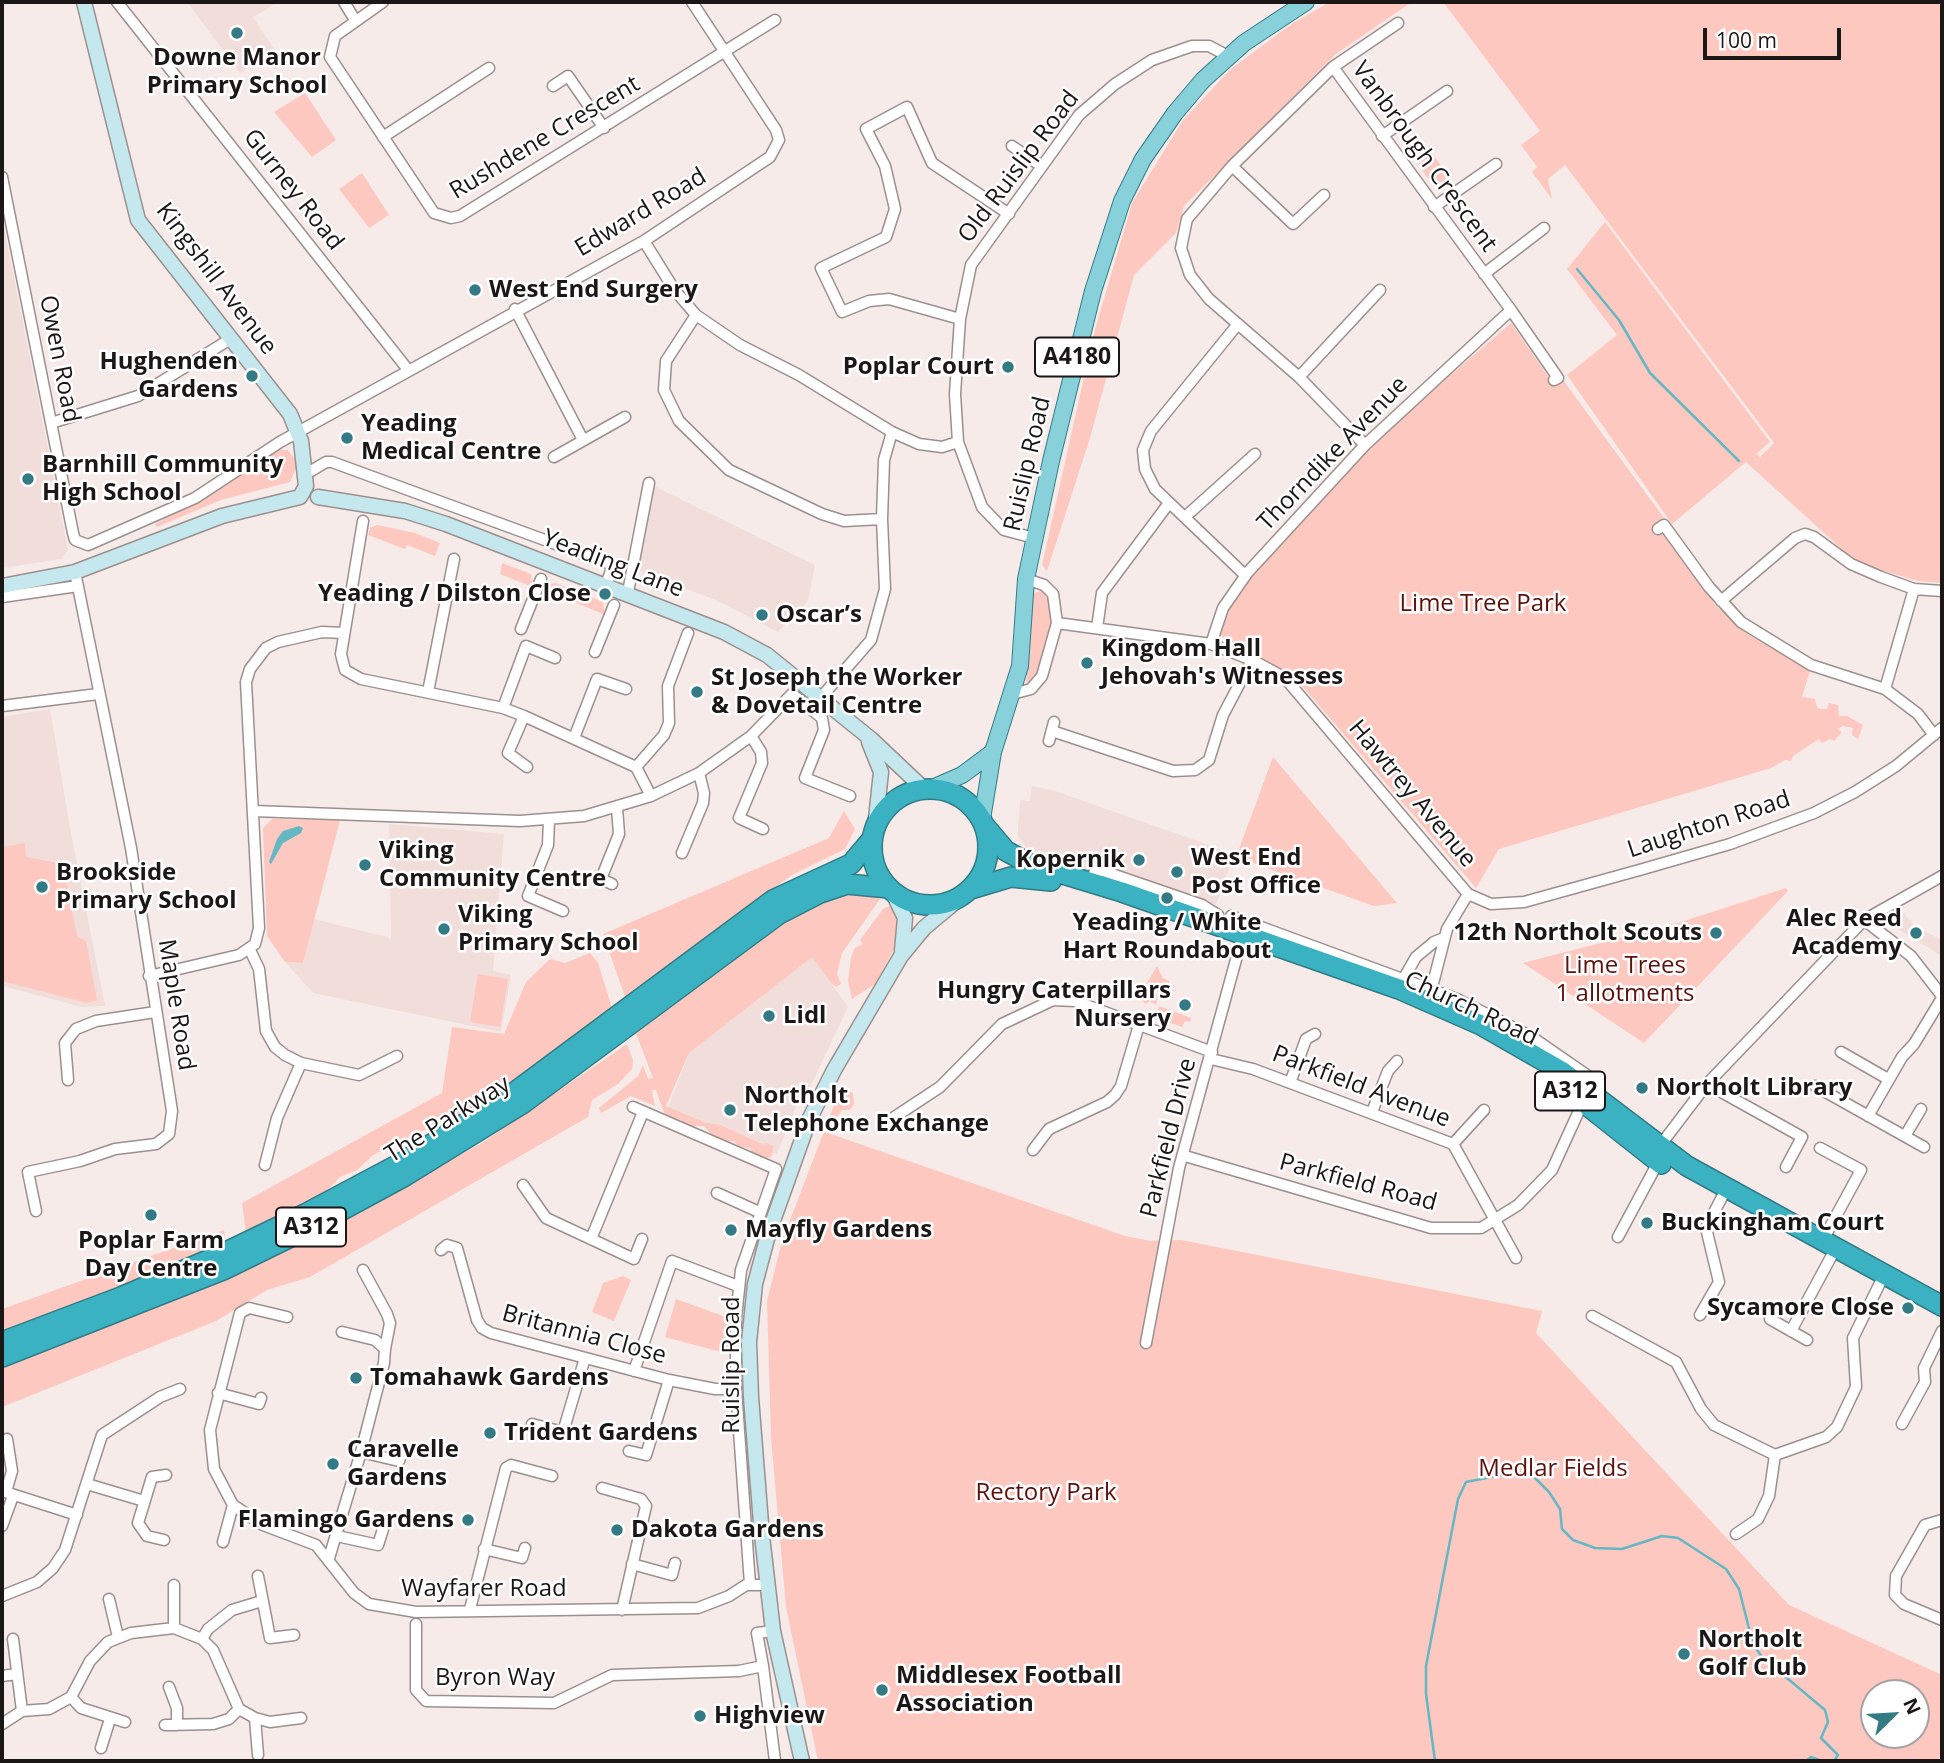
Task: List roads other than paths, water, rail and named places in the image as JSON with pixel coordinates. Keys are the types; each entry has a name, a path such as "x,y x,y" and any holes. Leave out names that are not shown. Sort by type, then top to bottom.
{"highway":[{"name":"A312","path":"874,833 893,802 907,793 927,789 956,795 969,803 983,822"},
{"path":"965,894 985,867 988,853 983,822"},
{"name":"Church Road","path":"983,822 1006,851 1023,861 1224,921 1430,995 1550,1063 1659,1147 1701,1174 1827,1248 1880,1283 1942,1317"},
{"path":"874,833 873,860 891,890"},
{"name":"The Parkway","path":"2,1357 223,1270 309,1228 429,1162 522,1104 773,900 851,864 874,833"},
{"name":"Church Road","path":"965,894 999,879 1041,878 1240,945 1447,1020 1520,1057 1583,1102 1658,1162 1942,1306"},
{"name":"The Parkway","path":"648,1003 751,933 820,893 847,884 891,890"},
{"name":"A312","path":"891,890 916,904 931,906 965,894"},
{"name":"The Parkway","path":"2,1342 121,1297 307,1213 401,1163 594,1044"}],"main road":[{"name":"A4180","path":"1228,56 1306,2"},
{"name":"Ruislip Road","path":"993,752 1012,694 1023,643 1027,579 1034,538 1093,291 1122,201 1143,159 1168,122 1203,80 1228,56"},
{"name":"A4180","path":"983,822 993,752"},
{"path":"927,789 962,775 993,752"}],"street":[{"name":"Kingshill Avenue","path":"84,2 138,220 286,408 298,432 311,471 310,492"},
{"name":"Gurney Road","path":"117,2 409,371"},
{"path":"344,2 355,20"},
{"name":"Rushdene Crescent","path":"383,2 335,36 330,57 434,213 451,218 460,216 775,20"},
{"name":"Edward Road","path":"298,432 515,309 644,241 770,157 779,140 776,130 692,2"},
{"path":"1333,67 1398,23"},
{"name":"Old Ruislip Road","path":"1034,538 1004,530 982,507 958,442 955,394 960,319 971,265 1079,115 1115,83 1152,60 1198,44 1209,46 1228,56"},
{"name":"Vanbrough Crescent","path":"1365,445 1299,377 1209,299 1190,275 1181,248 1187,219 1232,166 1333,67 1511,310 1558,377 1554,380"},
{"path":"383,136 489,68"},
{"path":"553,86 568,76 604,128"},
{"path":"1382,136 1447,91"},
{"path":"960,319 889,299 869,301 842,312 821,268 886,237 895,209 886,166 866,129 907,107 932,163 1009,214"},
{"path":"1012,146 1041,166"},
{"path":"1434,206 1496,164"},
{"path":"1232,166 1293,224 1324,195"},
{"name":"Owen Road","path":"2,177 75,540 88,545 195,498 298,432"},
{"path":"1484,274 1544,228"},
{"path":"644,241 675,290 696,315 740,345 799,375 892,432 919,444 942,447 958,442"},
{"path":"1299,377 1380,290"},
{"path":"515,309 583,440"},
{"name":"Thorndike Avenue","path":"1211,644 1223,608 1245,575 1365,445 1511,310"},
{"path":"696,315 666,361 664,390 679,421 729,470 844,522 881,519"},
{"path":"1238,324 1151,431 1143,450 1145,469 1155,489 1245,575"},
{"path":"51,423 138,396 232,338"},
{"path":"554,457 625,417"},
{"path":"812,710 872,639 885,589 881,519 884,460 892,432"},
{"name":"Kingshill Avenue","path":"304,452 310,492"},
{"path":"1185,517 1255,454"},
{"path":"311,471 326,462 332,462 613,565 606,585"},
{"path":"628,592 649,483"},
{"name":"Yeading Lane","path":"2,586 76,579 222,516 310,492 405,512 446,524 628,592 747,642 821,698 927,789"},
{"path":"1097,628 1102,593 1168,503"},
{"path":"363,521 341,654 345,670 361,679 503,708 524,716 636,767 651,796"},
{"path":"1658,529 1664,525 1721,601 1741,622 1811,665 1885,689 1938,731"},
{"path":"1721,601 1794,538 1805,534 1814,537 1852,564 1914,589 1942,591"},
{"path":"428,692 454,559"},
{"path":"2,597 76,579"},
{"name":"Maple Road","path":"36,1211 28,1172 164,1140 169,1134 172,1111 131,848 76,579"},
{"path":"521,629 541,579"},
{"path":"1012,694 1031,689 1042,676 1057,624 1053,594 1044,585 1027,579"},
{"path":"1885,689 1914,589"},
{"path":"595,652 614,605"},
{"name":"Hawtrey Avenue","path":"1057,624 1211,644 1252,660 1285,678 1300,692 1468,894"},
{"path":"149,976 250,950 259,936 246,682 250,669 266,648 278,642 322,632 344,633"},
{"path":"636,767 664,735 669,723 668,686 688,633"},
{"path":"503,708 526,646 555,658"},
{"path":"1052,731 1173,771 1195,770 1209,760 1223,715 1252,660"},
{"path":"574,738 597,679 626,689"},
{"path":"2,706 98,694"},
{"path":"254,811 549,820 617,808 699,774 751,736 792,694 822,718 824,730 805,778 850,796"},
{"path":"524,716 508,753 527,767"},
{"name":"Laughton Road","path":"1468,894 1491,904 1524,902 1730,844 1814,813 1855,792 1896,766 1938,731"},
{"name":"Yeading Lane","path":"863,734 875,751 881,772 874,833"},
{"path":"751,736 761,752 762,763 739,818 763,829"},
{"path":"682,853 703,803 704,793 699,774"},
{"path":"612,884 601,879 619,834 617,808"},
{"path":"549,820 548,845 528,896 563,911"},
{"path":"1659,1147 1707,1084 1864,920 1942,876"},
{"name":"Ruislip Road","path":"891,890 903,910 906,926 901,956"},
{"name":"Ruislip Road","path":"802,1761 773,1631 767,1585 751,1409 749,1342 755,1284 768,1235 811,1116 901,956 924,928 965,894"},
{"path":"1430,995 1450,922 1468,894"},
{"path":"1864,920 1911,956 1942,997 1888,1079 1868,1116"},
{"path":"1401,983 1416,957 1434,942 1444,938"},
{"name":"Parkfield Drive","path":"1146,1343 1180,1168 1240,945"},
{"path":"250,950 260,969 270,1040 285,1055 302,1063 359,1075 397,1056"},
{"name":"Church Road","path":"1430,995 1532,1037 1597,1082"},
{"name":"Parkfield Avenue","path":"893,1118 940,1087 1002,1024 1054,1000 1075,1001 1212,1056 1372,1112 1453,1144 1516,1258"},
{"path":"68,1080 65,1043 76,1029 96,1021 155,1012"},
{"path":"1033,1150 1049,1129 1107,1102 1115,1095 1121,1086 1139,1025"},
{"path":"1290,1083 1306,1039 1315,1034"},
{"path":"1841,1052 1888,1079"},
{"path":"1372,1112 1388,1071 1397,1061"},
{"path":"265,1165 277,1118 302,1063"},
{"path":"1707,1084 1802,1137 1786,1167"},
{"path":"1815,1086 1924,1147"},
{"name":"Parkfield Road","path":"1185,1156 1431,1227 1481,1228 1518,1205 1552,1170 1583,1102"},
{"path":"1905,1136 1921,1109"},
{"path":"591,1239 638,1110 776,1169 759,1212 738,1286 736,1390 750,1584 767,1585"},
{"path":"1453,1144 1484,1110"},
{"path":"1791,1331 1861,1170 1821,1148"},
{"path":"1618,1237 1655,1168"},
{"path":"523,1185 545,1218 634,1259 642,1240"},
{"path":"717,1193 759,1212"},
{"path":"1700,1315 1719,1282 1706,1228 1723,1197"},
{"path":"754,1228 768,1235"},
{"name":"Britannia Close","path":"441,1250 447,1245 457,1248 477,1320 482,1328 669,1380 715,1389 736,1390"},
{"path":"634,1371 672,1261 738,1286"},
{"path":"329,1558 384,1363 390,1323 363,1270"},
{"path":"1592,1317 1676,1362 1701,1409 1714,1425 1775,1455 1826,1437 1837,1427 1856,1387 1853,1338 1880,1283"},
{"name":"Wayfarer Road","path":"287,1317 249,1308 240,1313 218,1393 210,1445 214,1469 233,1505 263,1525 316,1545 354,1592 369,1604 393,1611 698,1608 750,1584"},
{"path":"1770,1319 1807,1340"},
{"path":"1902,1424 1925,1382 1924,1367 1939,1344 1942,1331"},
{"path":"342,1332 375,1340 385,1349"},
{"path":"532,1424 563,1432 585,1357"},
{"path":"629,1451 646,1455 669,1380"},
{"path":"2,1596 21,1591 53,1568 65,1550 103,1436 160,1397 180,1389"},
{"path":"218,1393 259,1404 261,1398"},
{"path":"2,1526 12,1471 7,1439"},
{"path":"360,1452 399,1461 402,1452"},
{"path":"1736,1534 1758,1519 1769,1496 1775,1455"},
{"path":"470,1609 506,1468 511,1465 552,1476"},
{"path":"164,1540 147,1536 139,1527 152,1477 166,1475"},
{"path":"87,1484 144,1501"},
{"path":"602,1488 642,1499 646,1506 622,1610"},
{"path":"7,1493 77,1515"},
{"path":"223,1542 233,1505"},
{"path":"1942,1520 1925,1525 1896,1576 1895,1595 1904,1604 1942,1620"},
{"path":"337,1536 378,1545 383,1528"},
{"path":"484,1549 522,1558 525,1548"},
{"path":"632,1564 672,1575 675,1563"},
{"path":"258,1576 270,1638 294,1634"},
{"path":"174,1585 174,1628"},
{"path":"109,1599 118,1637"},
{"path":"202,1639 208,1629 232,1610 262,1601"},
{"name":"Byron Way","path":"416,1624 416,1690 426,1701 555,1703 612,1675 739,1671 763,1666"},
{"path":"2,1724 22,1711 49,1709 71,1697 90,1661 118,1637 174,1628 202,1639 217,1658 239,1709 255,1718 270,1722 301,1718"},
{"path":"773,1631 757,1633 775,1761"},
{"path":"12,1639 22,1711"},
{"path":"2,1676 17,1674"},
{"path":"169,1687 177,1708 177,1725"},
{"path":"71,1697 81,1709 125,1723"},
{"path":"165,1725 214,1724 229,1719 239,1709"},
{"path":"255,1718 258,1755"},
{"path":"101,1748 110,1719"}],"water":[{"path":"299,826 303,828 301,833 283,843 271,864 269,862 277,839 283,831"}],"waterway":[{"path":"1577,269 1619,320 1650,373 1739,461"},
{"path":"1435,1761 1426,1694 1426,1666 1458,1499 1466,1482 1517,1472 1533,1476 1549,1492 1560,1509 1562,1529 1573,1540 1595,1548 1622,1549 1662,1536 1678,1538 1726,1569 1739,1589 1753,1644 1762,1657 1825,1710 1828,1722 1821,1738 1838,1755 1834,1761"},
{"path":"1806,1761 1811,1757 1822,1761"}],"place":[{"name":"Downe Manor Primary School","path":"237,33"},
{"name":"West End Surgery","path":"475,290"},
{"name":"Poplar Court","path":"1008,367"},
{"name":"Hughenden Gardens","path":"252,376"},
{"name":"Yeading Medical Centre","path":"347,438"},
{"name":"Barnhill Community High School","path":"28,479"},
{"name":"Yeading / Dilston Close","path":"605,594"},
{"name":"Oscar’s","path":"762,615"},
{"name":"Kingdom Hall Jehovah's Witnesses","path":"1087,663"},
{"name":"St Joseph the Worker & Dovetail Centre","path":"697,692"},
{"name":"Kopernik","path":"1139,860"},
{"name":"Viking Community Centre","path":"365,865"},
{"name":"West End Post Office","path":"1177,872"},
{"name":"Brookside Primary School","path":"42,887"},
{"name":"Yeading / White Hart Roundabout","path":"1167,898"},
{"name":"Viking Primary School","path":"444,929"},
{"name":"12th Northolt Scouts","path":"1716,933"},
{"name":"Alec Reed Academy","path":"1916,933"},
{"name":"Hungry Caterpillars Nursery","path":"1185,1005"},
{"name":"Lidl","path":"769,1016"},
{"name":"Northolt Library","path":"1642,1088"},
{"name":"Northolt Telephone Exchange","path":"730,1110"},
{"name":"Poplar Farm Day Centre","path":"151,1215"},
{"name":"Buckingham Court","path":"1647,1223"},
{"name":"Mayfly Gardens","path":"731,1230"},
{"name":"Sycamore Close","path":"1908,1308"},
{"name":"Tomahawk Gardens","path":"356,1378"},
{"name":"Trident Gardens","path":"490,1433"},
{"name":"Caravelle Gardens","path":"333,1464"},
{"name":"Flamingo Gardens","path":"468,1520"},
{"name":"Dakota Gardens","path":"617,1530"},
{"name":"Northolt Golf Club","path":"1684,1654"},
{"name":"Middlesex Football Association","path":"882,1690"},
{"name":"Highview","path":"700,1716"}],"park label":[{"name":"Lime Tree Park","path":"1483,604"},
{"name":"Lime Trees 1 allotments","path":"1625,980"},
{"name":"Medlar Fields","path":"1553,1469"},
{"name":"Rectory Park","path":"1046,1493"}]}
